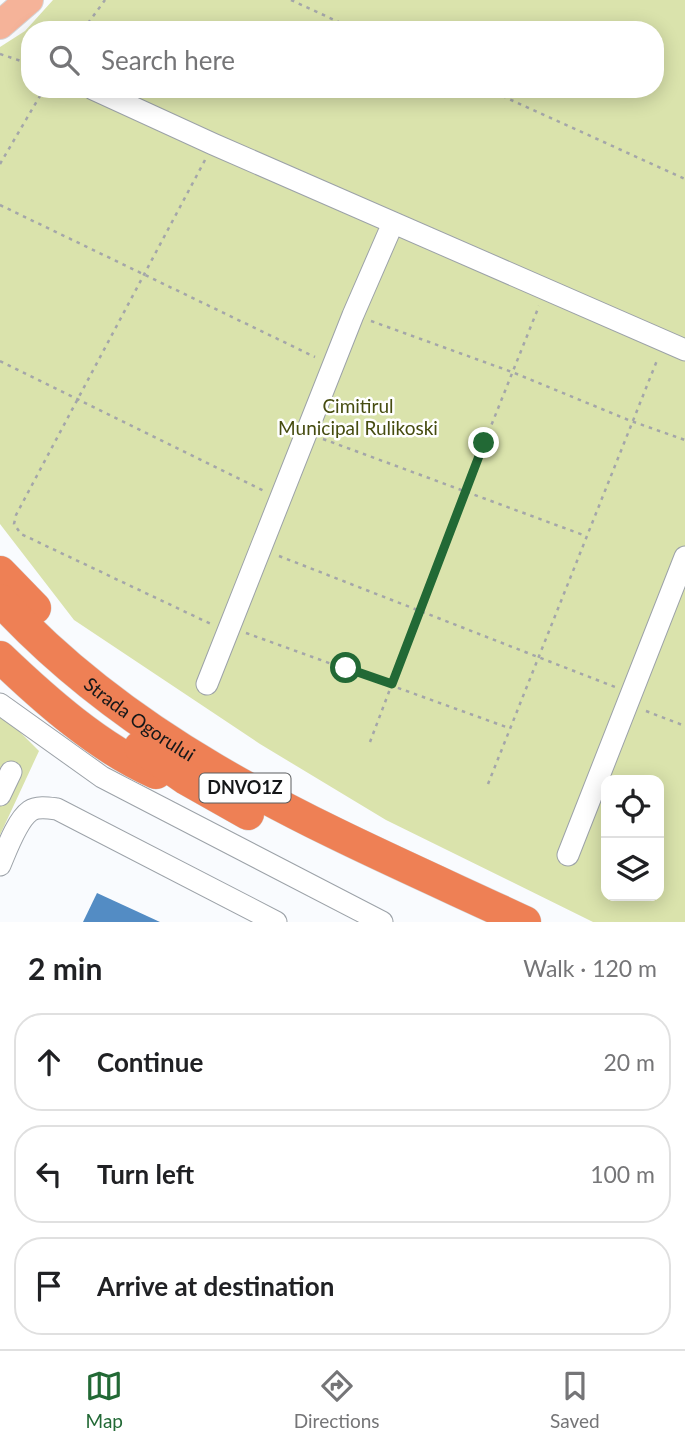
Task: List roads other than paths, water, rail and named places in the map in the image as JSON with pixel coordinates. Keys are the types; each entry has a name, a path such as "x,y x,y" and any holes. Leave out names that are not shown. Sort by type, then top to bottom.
{"highway":[{"path":"0,572 71,643 167,730 191,769 159,774 144,768 46,700 0,657"},
{"name":"Strada Ogorului","path":"0,600 25,627 92,686 154,733 191,769 241,811 474,922"},
{"name":"Strada Ogorului","path":"0,629 79,701 191,769 244,788 526,922"}],"main road":[{"path":"0,10 11,0"},
{"path":"0,25 29,0"}],"street":[{"path":"113,98 685,350"},
{"path":"207,684 353,315 393,223"},
{"path":"568,855 685,557"},
{"path":"0,704 102,776 382,922"},
{"path":"0,795 11,772"},
{"path":"0,865 18,826 30,811 44,807 57,809 276,922"}],"park label":[{"name":"Cimitirul Municipal Rulikoski","path":"358,417"}]}
